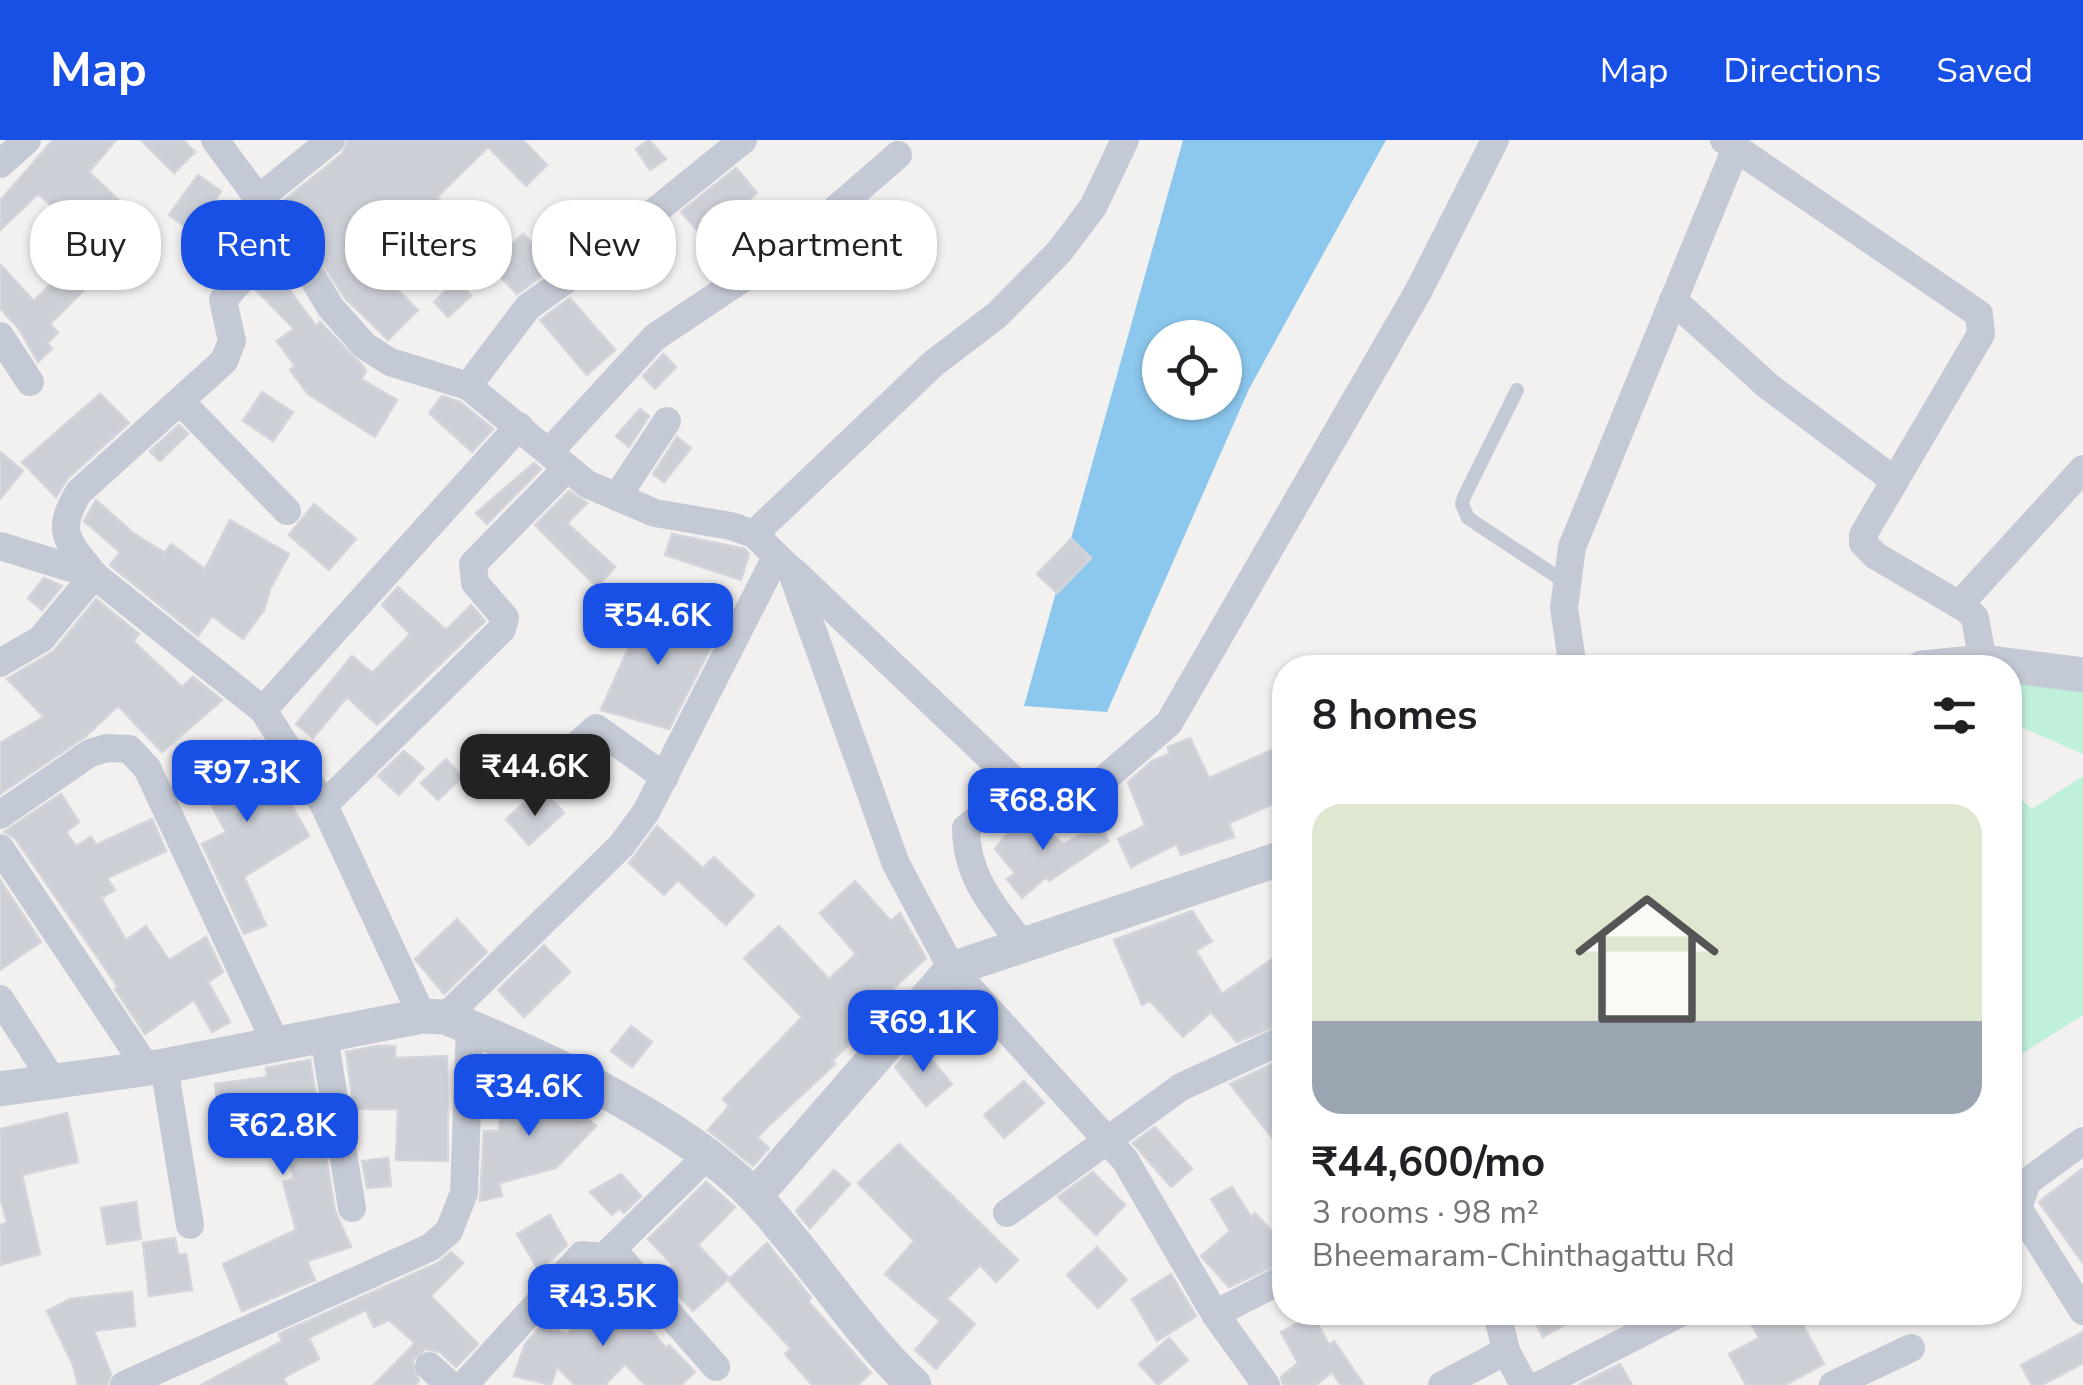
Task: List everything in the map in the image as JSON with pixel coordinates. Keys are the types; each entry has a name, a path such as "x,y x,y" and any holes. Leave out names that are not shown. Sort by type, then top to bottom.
{"street":[{"path":"0,164 26,140"},
{"path":"215,140 258,199 331,140"},
{"path":"468,386 528,307 743,140"},
{"path":"754,534 934,363 997,315 1059,252 1092,207 1126,140"},
{"path":"320,290 365,346 390,362 468,386 587,484 655,513 731,526 754,534 1019,785 1072,799 1102,781 1169,723 1419,290 1495,140"},
{"path":"1572,655 1564,582 1572,547 1673,300 1730,144 1979,314 1981,334 1895,480 1863,543 1876,556 1959,604 1974,618 1982,655"},
{"path":"324,805 502,629 505,618 475,583 473,564 655,337 800,240 898,155"},
{"path":"124,1385 431,1247 449,1231 464,1193 446,1020 324,805 263,710 94,575 65,537 65,516 79,492 224,361 232,340 223,300 232,290"},
{"path":"1673,300 1757,377 1895,480"},
{"path":"0,336 30,382"},
{"path":"180,401 287,511"},
{"path":"617,497 667,421"},
{"path":"263,710 519,426"},
{"path":"1959,604 2083,469"},
{"path":"0,546 94,575"},
{"path":"446,1020 621,846 665,776 784,563"},
{"path":"784,563 896,864 952,968 1125,1160 1215,1314 1266,1385"},
{"path":"0,663 41,638 94,575"},
{"path":"2022,667 2083,674"},
{"path":"530,788 596,728 665,776"},
{"path":"0,816 90,753 106,748 129,750 147,768 277,1046"},
{"path":"1019,785 966,828 966,857 986,898 1023,945"},
{"path":"0,848 155,1067 190,1225"},
{"path":"755,1196 952,968 1272,861"},
{"path":"0,998 53,1081"},
{"path":"0,1088 446,1020 614,1099 708,1155 755,1196 899,1380"},
{"path":"324,1036 352,1208"},
{"path":"1007,1213 1181,1087 1272,1045"},
{"path":"2022,1196 2027,1182 2083,1141"},
{"path":"464,1385 582,1255 604,1256 708,1155"},
{"path":"2022,1214 2083,1311"},
{"path":"612,1249 716,1367"},
{"path":"1215,1314 1272,1285"},
{"path":"1503,1325 1506,1352 1524,1385"},
{"path":"1540,1385 1657,1325"},
{"path":"1833,1385 1911,1348"},
{"path":"1442,1385 1506,1352"}],"lane":[{"path":"1517,390 1464,497 1463,511 1474,523 1564,582"}],"green space":[{"path":"2022,674 2083,680 2083,754 2022,727"},
{"path":"2083,776 2083,1015 2022,1053 2022,800 2032,809"}],"water":[{"path":"1183,140 1386,140 1242,405 1242,320 1142,320 1142,420 1235,420 1107,712 1024,706"}],"building":[{"path":"53,140 116,140 89,172 119,200 45,200 38,194 0,230 0,201"},
{"path":"141,140 183,140 195,152 174,173"},
{"path":"348,140 523,140 547,165 526,186 488,147 437,197 440,200 345,200 345,290 398,290 418,310 388,340 345,298 325,268 325,200 284,200 342,154"},
{"path":"649,140 666,159 650,170 636,149"},
{"path":"736,168 757,193 749,200 696,200"},
{"path":"198,175 221,191 215,200 181,200 181,224 169,215"},
{"path":"696,200 696,229 681,212"},
{"path":"523,234 532,243 532,283 517,294 512,289 512,244"},
{"path":"0,264 34,301 45,290 84,290 50,324 58,333 47,343 52,349 38,362 19,329 0,308"},
{"path":"256,290 289,290 316,326 320,322 362,365 366,371 361,379 397,400 375,437 308,394 290,370 295,366 277,341 294,329"},
{"path":"447,290 466,290 471,296 448,317 434,302"},
{"path":"570,298 615,350 587,375 540,320"},
{"path":"663,354 676,367 655,389 643,376"},
{"path":"262,392 293,412 273,441 243,421"},
{"path":"100,394 129,423 67,479 56,497 22,462"},
{"path":"442,396 460,402 493,429 472,452 429,413"},
{"path":"640,409 649,416 629,447 616,436"},
{"path":"179,425 188,434 160,461 150,451"},
{"path":"677,437 691,448 664,482 653,474"},
{"path":"0,452 23,471 0,499"},
{"path":"534,463 541,469 487,524 476,513"},
{"path":"569,491 587,503 567,523 615,567 597,587 535,525"},
{"path":"96,500 133,533 165,553 171,544 205,569 230,520 289,554 270,589 264,610 243,639 212,616 198,636 110,565 120,552 84,521"},
{"path":"314,504 356,539 329,570 289,535"},
{"path":"672,534 745,549 749,554 741,580 665,555"},
{"path":"1071,539 1091,558 1057,593 1037,574"},
{"path":"44,578 62,586 42,610 28,598"},
{"path":"398,587 446,630 471,605 485,621 377,725 347,697 313,738 296,724 352,656 372,673 410,634 382,605"},
{"path":"96,599 139,634 133,641 182,687 193,677 222,700 162,752 118,706 86,736 0,794 0,743 44,717 7,679 54,651"},
{"path":"641,602 717,635 669,729 601,710 637,629 632,627"},
{"path":"1190,738 1209,778 1272,750 1272,805 1229,823 1234,837 1181,855 1177,844 1131,867 1118,839 1145,825 1128,782 1152,761 1169,754 1168,747"},
{"path":"255,740 309,836 244,877 266,925 244,934 202,844 226,832 195,775"},
{"path":"404,751 424,768 399,795 378,776"},
{"path":"446,759 462,777 438,800 421,783"},
{"path":"61,794 79,822 66,832 76,846 91,837 96,845 152,819 166,851 107,878 115,890 101,898 126,940 146,926 169,960 206,937 223,972 208,982 230,1022 212,1032 194,1000 145,1034 115,989 118,987 15,838 4,832"},
{"path":"548,795 564,813 529,845 506,819 523,804 535,805"},
{"path":"1023,813 1064,844 1098,824 1109,841 1049,881 1046,877 1022,898 1007,879 1015,873 995,849"},
{"path":"657,826 703,868 714,857 754,895 726,925 678,880 664,895 629,863"},
{"path":"0,880 41,942 0,970"},
{"path":"855,881 891,921 900,913 926,958 855,1025 862,1032 832,1061 835,1064 757,1137 769,1148 753,1166 708,1130 729,1106 723,1099 802,1017 744,958 779,926 829,979 856,954 820,913"},
{"path":"1192,911 1212,941 1196,951 1222,994 1272,959 1272,1027 1237,1042 1211,1012 1183,1037 1150,1001 1142,1005 1114,940"},
{"path":"457,919 487,952 444,994 415,959"},
{"path":"544,945 570,972 524,1017 498,990"},
{"path":"631,1026 652,1042 632,1067 611,1051"},
{"path":"917,1042 952,1084 926,1106 895,1067"},
{"path":"395,1046 395,1058 447,1056 448,1161 396,1160 398,1109 354,1109 346,1052"},
{"path":"310,1060 335,1211 351,1247 307,1261 315,1280 242,1311 223,1264 296,1230 283,1182 294,1179 284,1140 224,1149 215,1084 267,1077 266,1068"},
{"path":"1272,1064 1272,1137 1230,1084"},
{"path":"1024,1081 1044,1103 1004,1138 984,1115"},
{"path":"503,1084 528,1086 527,1102 574,1106 596,1126 556,1168 499,1183 502,1196 480,1201 484,1131 499,1131"},
{"path":"67,1113 78,1162 22,1175 40,1254 0,1265 0,1225 7,1223 0,1196 0,1129"},
{"path":"1155,1127 1192,1169 1171,1187 1133,1143"},
{"path":"899,1144 1018,1260 996,1282 980,1265 947,1299 975,1324 936,1369 915,1350 940,1321 885,1274 914,1241 858,1183"},
{"path":"388,1158 391,1186 367,1188 362,1161"},
{"path":"2083,1168 2083,1263 2039,1202"},
{"path":"834,1170 850,1184 810,1228 796,1211"},
{"path":"1093,1172 1125,1205 1096,1235 1058,1197"},
{"path":"621,1174 641,1196 624,1213 619,1208 612,1215 590,1192"},
{"path":"706,1182 735,1207 698,1245 729,1278 693,1311 661,1276 673,1265 648,1239"},
{"path":"1232,1187 1251,1217 1255,1213 1272,1232 1272,1267 1229,1287 1201,1256 1230,1231 1211,1199"},
{"path":"136,1202 141,1239 107,1244 101,1208"},
{"path":"550,1215 567,1245 539,1271 517,1234"},
{"path":"175,1238 178,1255 186,1254 192,1290 149,1296 143,1243"},
{"path":"767,1243 811,1298 808,1301 871,1373 858,1385 812,1385 785,1354 791,1349 728,1280"},
{"path":"1097,1247 1127,1280 1098,1308 1067,1275"},
{"path":"451,1252 463,1263 431,1296 478,1344 456,1367 440,1352 425,1349 412,1361 419,1381 415,1385 374,1385 415,1343 389,1320 374,1327 366,1310 309,1338 319,1359 283,1378 287,1385 201,1385 282,1341 279,1334 438,1263"},
{"path":"1171,1274 1196,1316 1157,1341 1132,1299"},
{"path":"614,1285 666,1348 669,1345 695,1372 681,1385 645,1385 625,1364 605,1385 575,1385 557,1367 551,1385 514,1376 525,1344 542,1325 567,1334"},
{"path":"132,1292 135,1326 94,1331 111,1374 107,1385 78,1385 73,1365 47,1311 70,1299"},
{"path":"1294,1325 1318,1325 1329,1345 1334,1341 1364,1385 1341,1385 1332,1372 1316,1385 1283,1385 1281,1377 1298,1363 1281,1332"},
{"path":"1537,1325 1565,1325 1543,1337"},
{"path":"1752,1325 1803,1325 1824,1364 1785,1385 1746,1385 1729,1354 1759,1338"},
{"path":"2083,1332 2083,1363 2042,1385 2032,1385 2021,1365"},
{"path":"1169,1338 1188,1360 1158,1385 1139,1364"},
{"path":"1620,1364 1632,1385 1578,1385"}]}
